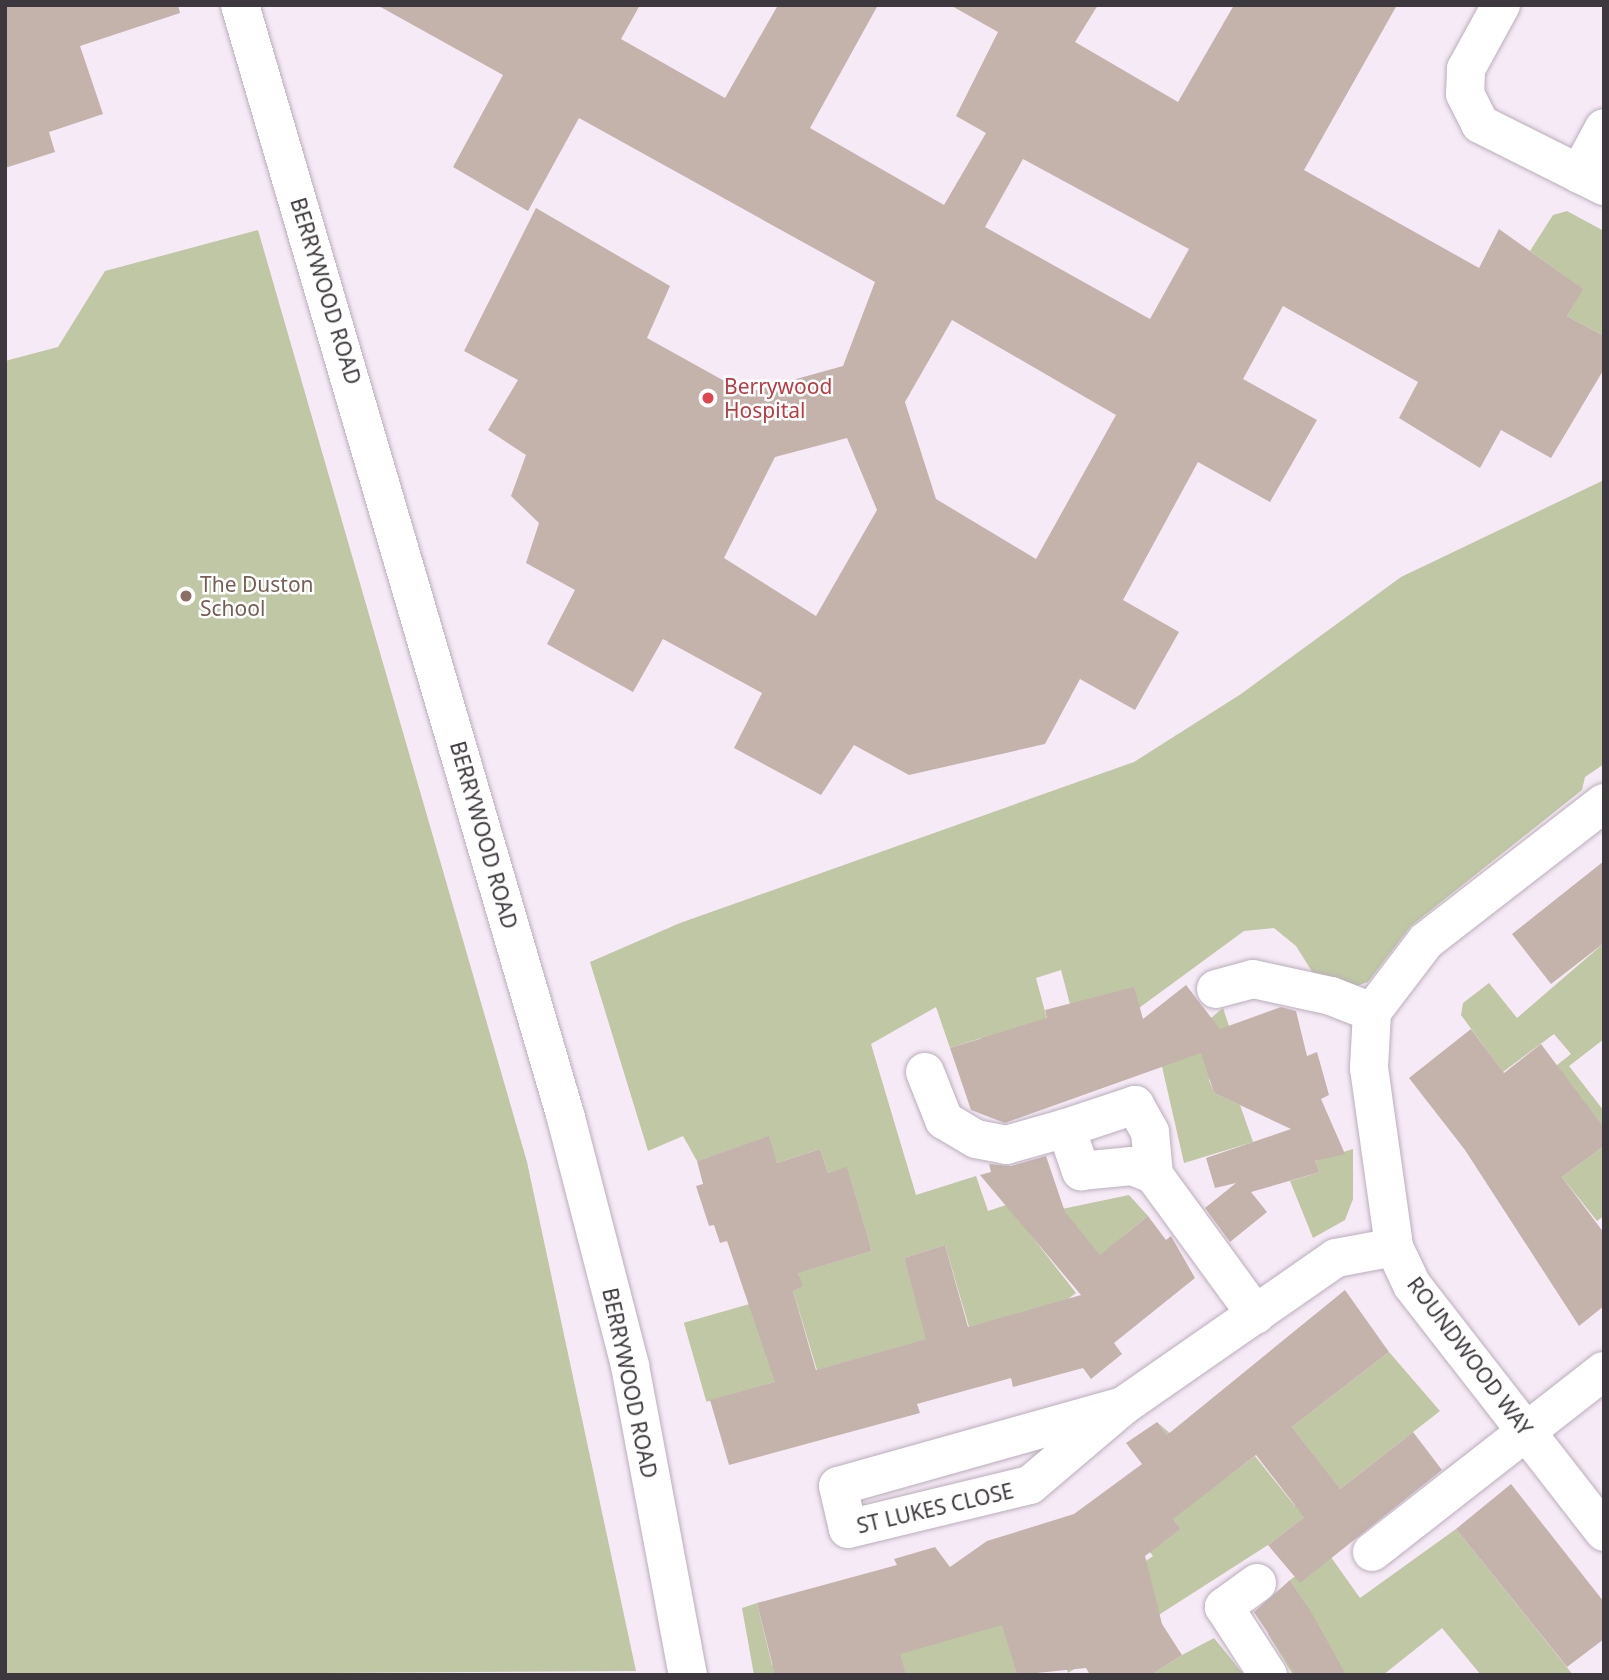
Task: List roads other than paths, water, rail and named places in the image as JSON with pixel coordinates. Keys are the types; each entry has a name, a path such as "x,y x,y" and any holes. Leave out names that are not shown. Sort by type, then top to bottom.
{"street":[{"name":"BERRYWOOD ROAD","path":"240,5 566,1118 630,1366 688,1675"},
{"path":"1501,5 1466,69 1465,94 1480,124 1591,180 1604,128"},
{"path":"1216,989 1253,979 1331,996 1373,1012 1426,941 1604,803"},
{"name":"ROUNDWOOD WAY","path":"1373,1012 1369,1068 1394,1247 1412,1285 1604,1532"},
{"path":"925,1072 944,1121 976,1139 1006,1145 1135,1105 1150,1132 1154,1175 1256,1315"},
{"path":"1066,1128 1081,1171 1132,1166 1154,1175"},
{"name":"ST LUKES CLOSE","path":"1123,1406 838,1486 848,1529 1030,1485 1123,1406 1336,1258 1394,1247"},
{"path":"1372,1552 1604,1371"},
{"path":"1256,1583 1224,1607 1268,1675"}],"place":[{"name":"Berrywood Hospital","path":"708,398"},
{"name":"The Duston School","path":"186,596"}]}
